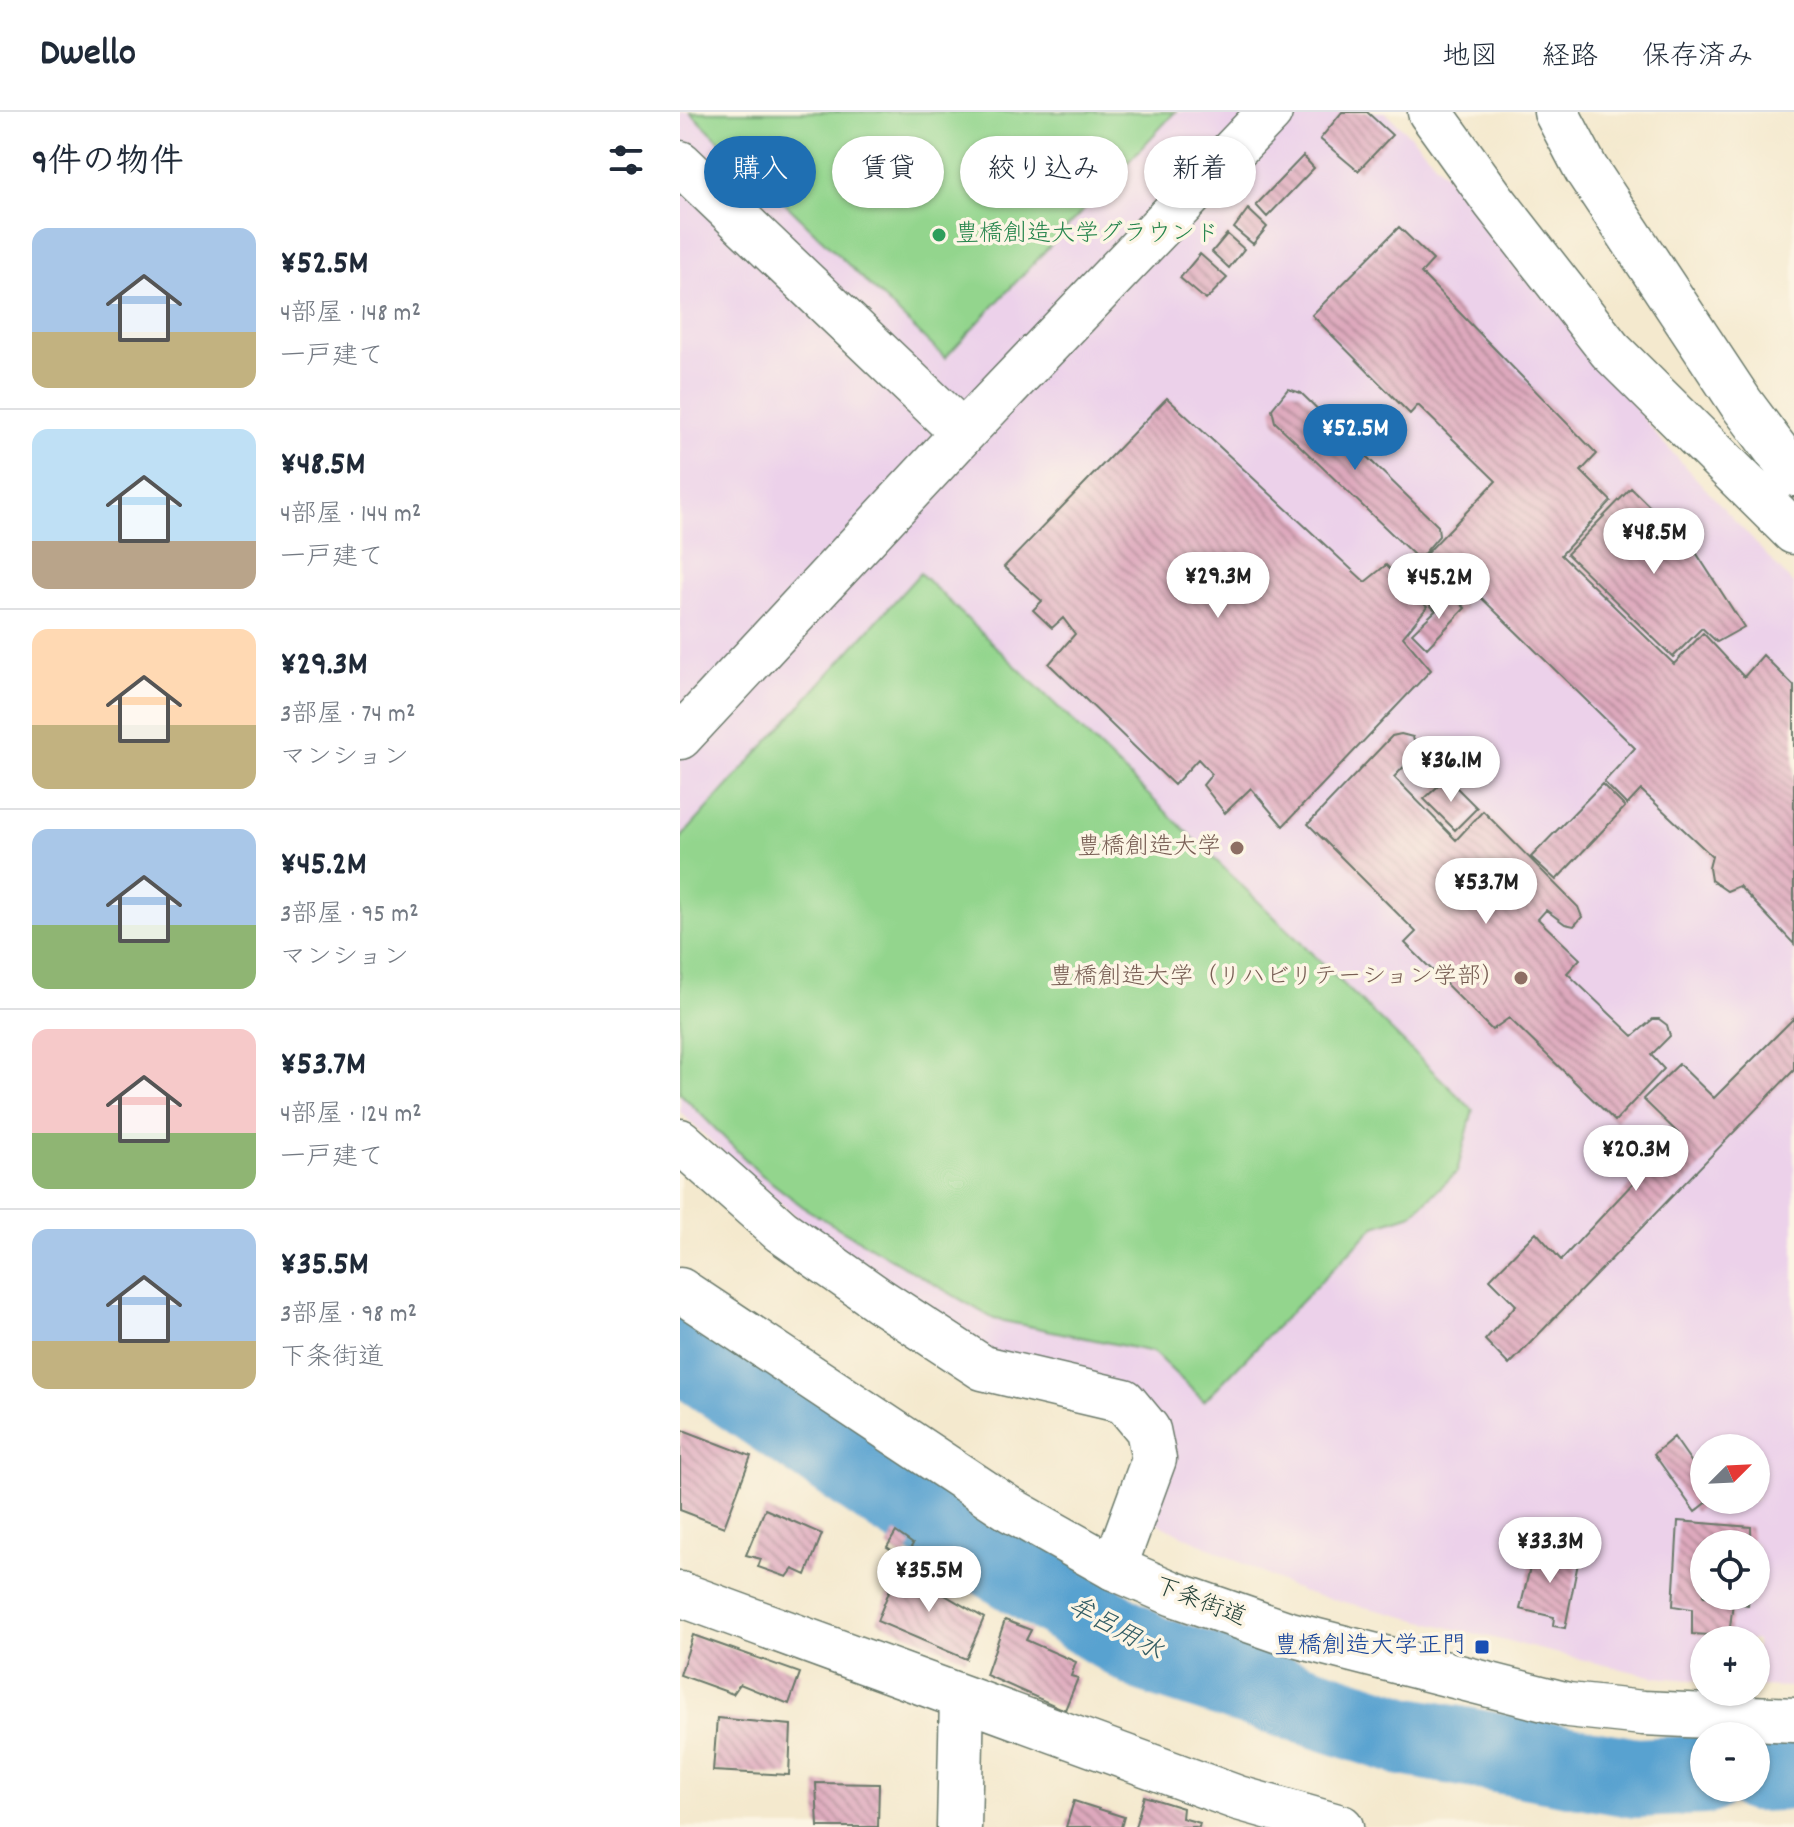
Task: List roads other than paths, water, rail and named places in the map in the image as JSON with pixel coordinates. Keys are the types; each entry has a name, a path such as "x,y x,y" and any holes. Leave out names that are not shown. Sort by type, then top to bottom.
{"street":[{"path":"680,737 963,433 1270,112"},
{"path":"1430,112 1610,350 1794,532"},
{"path":"1556,112 1586,169 1741,403 1794,474"},
{"path":"680,163 963,433"},
{"path":"680,1141 781,1231 983,1368 1124,1401 1148,1430 1154,1459 1114,1568"},
{"name":"下条街道","path":"680,1290 1011,1510 1114,1568 1188,1600 1286,1633 1568,1705 1643,1713 1794,1720"},
{"path":"680,1594 1238,1798 1341,1827"},
{"path":"959,1827 962,1698"}],"waterway":[{"name":"牟呂用水","path":"680,1351 895,1498 1149,1654 1403,1736 1636,1778 1690,1776"},
{"name":"牟呂用水","path":"1770,1771 1794,1770"}],"place":[{"name":"豊橋創造大学グラウンド","path":"939,235"},
{"name":"豊橋創造大学","path":"1237,848"},
{"name":"豊橋創造大学（リハビリテーション学部）","path":"1521,978"},
{"name":"豊橋創造大学正門","path":"1482,1647"}]}
